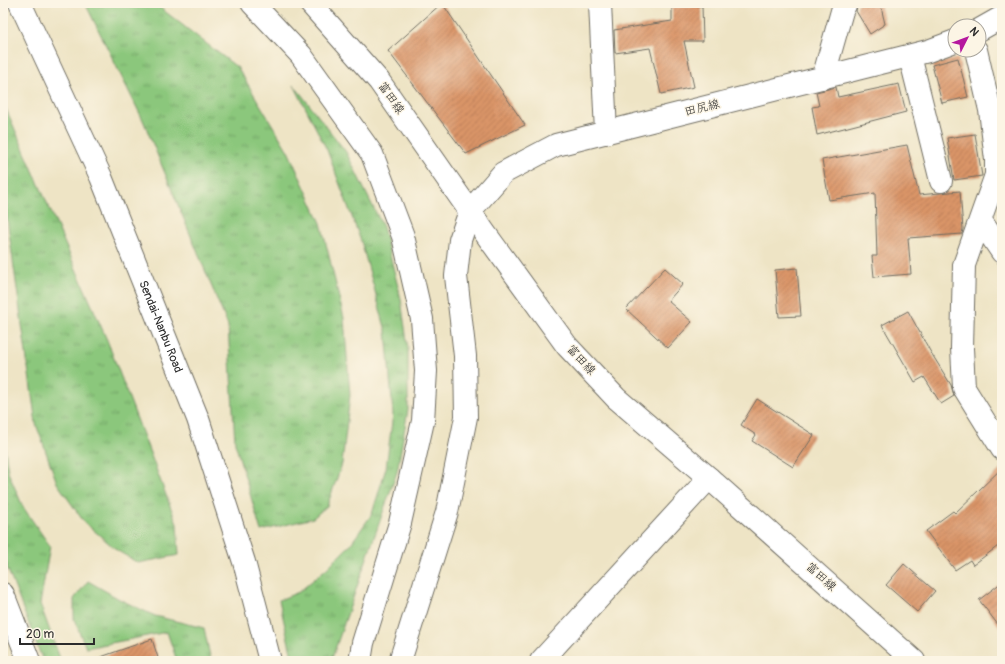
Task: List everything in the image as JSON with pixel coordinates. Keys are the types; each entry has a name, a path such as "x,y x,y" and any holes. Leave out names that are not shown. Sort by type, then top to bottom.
{"main road":[{"name":"Sendai-Nanbu Road","path":"20,3 101,177 198,419 244,562 270,661"},
{"path":"252,3 301,55 372,154 402,236 422,319 426,371 422,421 400,523 363,643 360,661"},
{"name":"富田線","path":"310,3 379,81 470,212 567,346 616,398 709,478 914,661"},
{"path":"600,3 606,133"},
{"path":"823,78 842,11 846,3"},
{"path":"987,25 1002,17"},
{"name":"田尻線","path":"400,661 447,512 466,417 466,356 456,276 460,240 470,212 502,173 556,145 910,56 947,44"},
{"path":"910,56 941,181"},
{"path":"978,58 990,110 996,160 996,175 981,221 964,265 962,348 964,388 1002,449"},
{"path":"981,221 1002,252"},
{"path":"541,661 709,478"},
{"path":"3,594 29,661"}],"green space":[{"path":"85,3 154,3 238,68 288,151 321,223 344,318 350,395 342,464 327,506 313,518 261,531 235,443 228,326 143,120"},
{"path":"294,85 346,152 383,227 401,299 408,349 408,410 397,472 331,661 293,661 279,600 299,592 326,569 350,545 372,514 386,468 393,414 386,331 361,241 327,150"},
{"path":"3,102 107,340 177,524 179,555 138,563 118,551 84,522 57,483 36,424 3,190"},
{"path":"3,432 8,472 23,507 50,546 40,604 61,661 43,661 3,557"},
{"path":"88,581 121,600 155,616 204,628 211,661 177,661 167,632 86,648 74,619 74,599"}],"building":[{"path":"442,3 525,125 466,154 388,51"},
{"path":"858,3 880,3 885,24 870,34 856,11"},
{"path":"702,6 703,41 684,41 694,87 661,94 650,48 615,53 614,30 672,21 672,7"},
{"path":"958,58 968,97 942,103 932,65"},
{"path":"899,84 906,112 817,135 812,107 819,106 816,92 836,87 838,97"},
{"path":"975,134 982,176 954,180 947,138"},
{"path":"907,145 919,195 960,191 963,229 962,234 908,238 911,274 874,277 872,256 877,256 875,193 829,200 822,160"},
{"path":"665,268 683,284 668,301 692,322 668,348 626,309"},
{"path":"797,268 801,316 779,317 775,270"},
{"path":"908,311 951,385 954,396 941,404 924,377 915,382 882,325"},
{"path":"757,399 814,435 793,467 752,441 756,435 741,425"},
{"path":"1002,468 1002,543 973,565 970,560 955,570 926,531 953,511 955,513"},
{"path":"904,564 935,591 917,612 886,585"},
{"path":"1002,582 1002,630 979,600"},
{"path":"152,639 159,661 99,661 98,658"}]}
